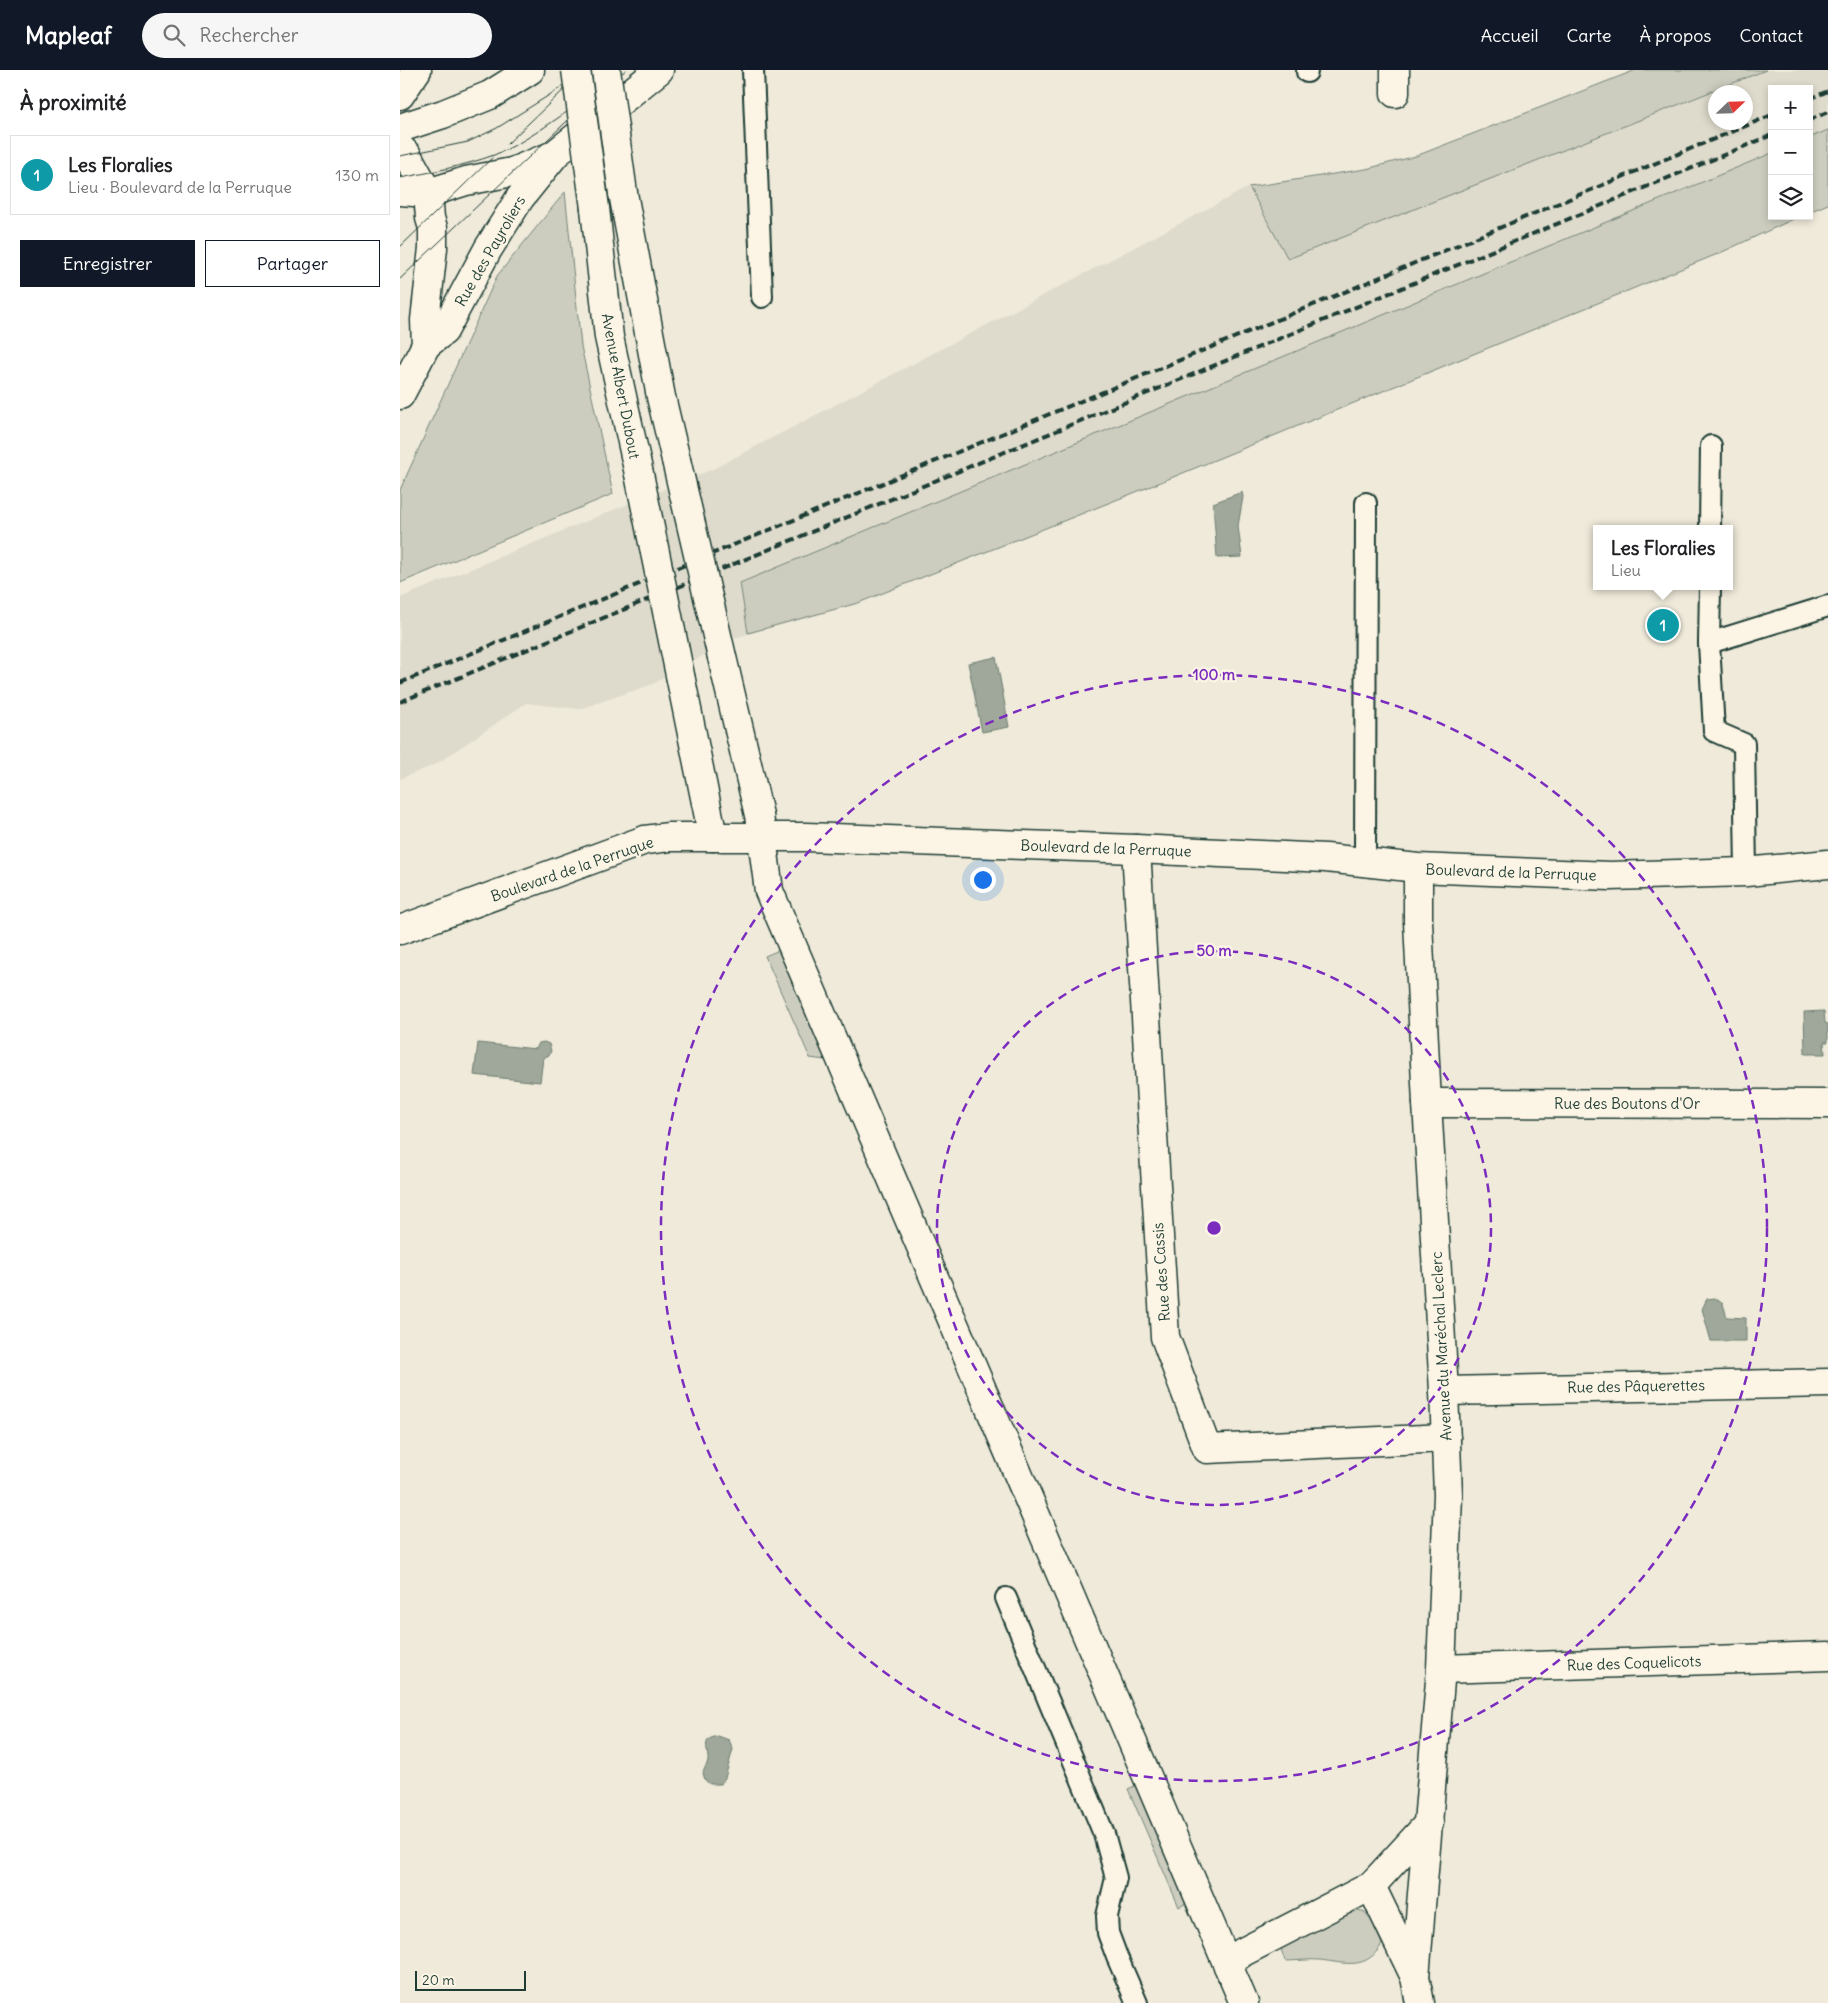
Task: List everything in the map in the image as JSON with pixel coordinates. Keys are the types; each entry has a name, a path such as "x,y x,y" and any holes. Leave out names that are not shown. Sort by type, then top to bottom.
{"street":[{"path":"400,95 417,70"},
{"path":"400,128 435,117 490,95 530,70"},
{"name":"Avenue Albert Dubout","path":"576,70 608,337 640,474 713,837"},
{"path":"606,70 623,193 661,397 748,763 763,836 770,891 1244,2003"},
{"path":"400,191 428,193 512,172 554,155 659,70"},
{"path":"400,148 407,155 428,193"},
{"name":"Rue des Payroliers","path":"400,395 426,345 444,331 488,250 520,198 554,155"},
{"name":"Rue des Payroliers","path":"426,345 425,320 429,298 433,248 433,228 430,218 428,193"},
{"name":"Boulevard de la Perruque","path":"400,930 645,840 669,837 763,836 1136,849 1326,858 1418,868 1610,876 1746,872 1828,864"},
{"name":"Rue des Cassis","path":"1136,849 1164,1337 1207,1449 1446,1438"},
{"name":"Avenue du Maréchal Leclerc","path":"1418,868 1418,913 1427,1103 1444,1391 1448,1495 1441,1669 1418,1990"},
{"name":"Rue des Boutons d'Or","path":"1427,1103 1828,1104"},
{"name":"Rue des Pâquerettes","path":"1444,1391 1828,1383"},
{"name":"Rue des Coquelicots","path":"1441,1669 1828,1656"},
{"path":"1227,1964 1243,1952 1371,1886 1429,1823"},
{"name":"Avenue du Maréchal Leclerc","path":"1371,1886 1418,1990"}],"lane":[{"path":"753,70 762,296"},
{"path":"1710,525 1711,446"},
{"path":"1365,862 1366,503"},
{"path":"1710,590 1709,643 1714,731 1744,744 1746,872"},
{"path":"1709,643 1828,606"},
{"path":"1006,1598 1104,1834 1116,1878 1107,1916 1108,1933 1137,2003"}],"shaded area":[{"path":"1636,70 1828,70 1828,204 1813,210 1813,85 1768,85 1768,220 1791,220 1720,253 1161,482 858,603 734,638 653,684 580,709 526,703 436,764 400,779 400,598 713,469 1249,187 1366,169 1416,156"},
{"path":"1636,70 1766,70 1728,85 1708,85 1708,93 1288,259 1249,187 1366,169 1416,156"},
{"path":"1828,130 1828,204 1813,210 1813,175 1813,136"},
{"path":"1768,155 1768,220 1791,220 1720,253 1161,482 858,603 748,633 740,583"},
{"path":"565,192 581,346 613,494 400,583 400,490 497,276"},
{"path":"1242,492 1243,497 1238,526 1242,557 1217,558 1213,503"},
{"path":"996,657 1009,727 982,732 968,663"},
{"path":"784,948 830,1058 825,1060 810,1058 765,956"},
{"path":"1824,1011 1825,1023 1828,1024 1828,1042 1824,1042 1825,1054 1805,1054 1804,1012"},
{"path":"478,1043 536,1049 539,1043 549,1044 551,1051 549,1055 543,1058 540,1082 474,1075"},
{"path":"1715,1298 1723,1304 1727,1317 1746,1318 1746,1341 1711,1341 1702,1309 1707,1299"},
{"path":"718,1736 729,1740 733,1749 725,1778 720,1784 710,1784 705,1780 703,1773 708,1760 707,1744 710,1739"},
{"path":"1139,1784 1189,1902 1179,1907 1128,1789"},
{"path":"1346,1910 1363,1911 1372,1919 1382,1944 1376,1953 1362,1962 1355,1963 1316,1960 1285,1961 1279,1943"}],"tram line":[{"path":"400,156 468,142 497,128 589,70"},
{"path":"595,93 626,70"},
{"path":"507,144 572,82"},
{"path":"400,279 600,90"},
{"path":"400,178 460,166 494,155 525,139 574,107"},
{"path":"400,247 492,158"}],"railway":[{"path":"1813,97 1828,91"},
{"path":"1813,118 1828,112"},
{"path":"400,683 1768,117"},
{"path":"400,702 1768,137"}],"place":[{"name":"Les Floralies","path":"1663,625"}]}
